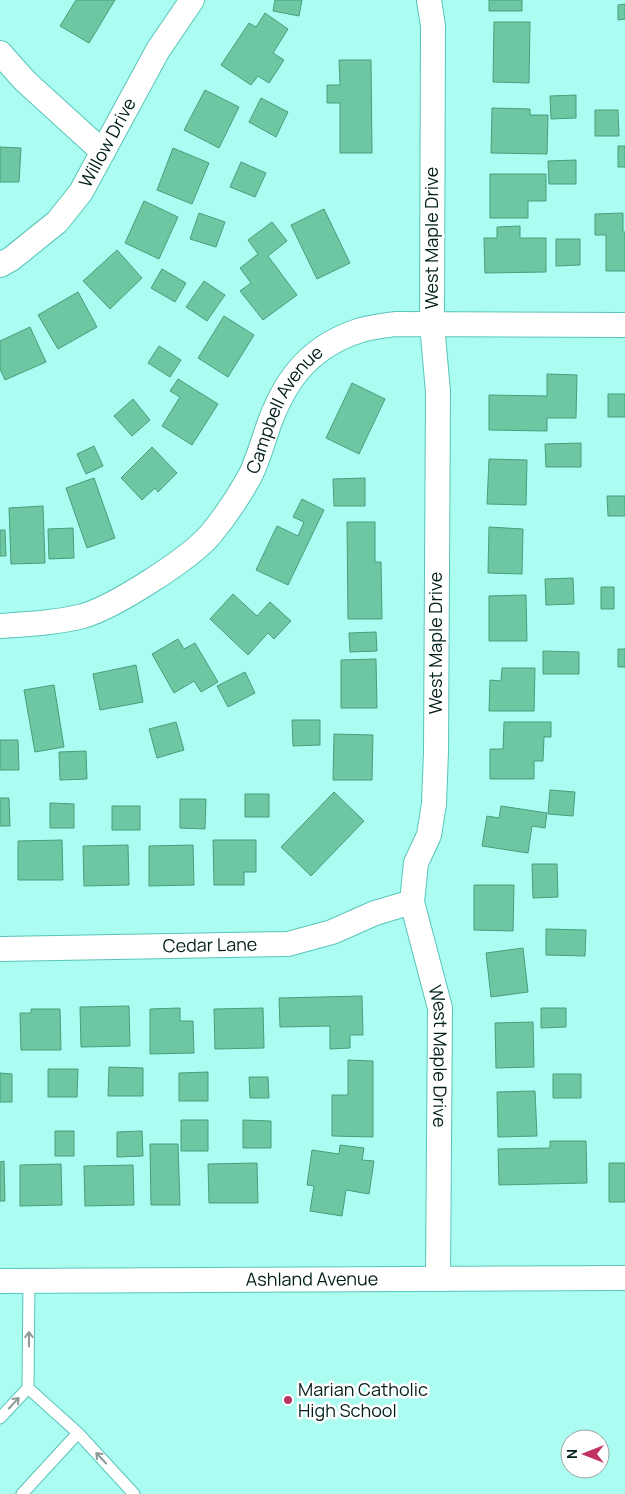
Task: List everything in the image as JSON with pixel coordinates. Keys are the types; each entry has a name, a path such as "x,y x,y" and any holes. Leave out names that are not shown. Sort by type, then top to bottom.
{"street":[{"name":"Willow Drive","path":"0,265 11,259 57,222 81,192 158,50 192,0"},
{"name":"West Maple Drive","path":"429,0 433,26 432,324 438,392 434,804 429,835 416,863 412,902 440,1008 438,1279"},
{"path":"0,53 25,81 103,152"},
{"name":"Campbell Avenue","path":"0,626 41,624 84,615 113,603 181,560 209,536 231,507 251,474 284,390 304,362 331,342 359,331 395,324 625,325"},
{"name":"Cedar Lane","path":"0,949 288,944 332,932 375,912 412,902"},
{"name":"Ashland Avenue","path":"0,1281 625,1278"}],"lane":[{"path":"0,1418 28,1388 29,1281"},
{"path":"28,1388 78,1433 134,1494"},
{"path":"22,1494 78,1433"}],"building":[{"path":"76,0 115,0 89,43 60,26"},
{"path":"275,0 302,0 299,16 273,11"},
{"path":"489,0 522,0 522,11 489,11"},
{"path":"625,4 625,19 618,20 618,5"},
{"path":"265,13 288,29 273,53 284,60 269,83 258,76 251,85 221,65 249,23 256,27"},
{"path":"494,22 530,22 529,83 493,82"},
{"path":"339,60 371,60 372,153 340,153 340,103 327,103 327,85 340,85"},
{"path":"205,90 239,107 219,148 184,130"},
{"path":"576,95 576,118 551,119 550,96"},
{"path":"261,98 288,112 276,137 249,122"},
{"path":"492,108 530,109 530,115 548,115 547,154 491,153"},
{"path":"595,110 618,110 619,136 595,136"},
{"path":"618,146 625,146 625,167 618,167"},
{"path":"0,147 21,148 19,182 0,182"},
{"path":"173,148 209,163 192,204 157,190"},
{"path":"576,160 576,184 549,184 548,161"},
{"path":"241,162 266,173 255,197 230,187"},
{"path":"490,174 546,174 546,201 528,201 528,218 490,218"},
{"path":"144,201 178,217 159,259 125,243"},
{"path":"324,209 350,263 317,279 291,225"},
{"path":"199,213 225,222 216,247 190,239"},
{"path":"623,213 625,271 606,271 606,235 595,235 595,214"},
{"path":"272,222 287,241 268,256 297,295 263,320 240,291 251,283 240,268 258,254 248,240"},
{"path":"520,226 520,238 546,238 546,272 485,273 484,238 497,238 497,227"},
{"path":"556,239 580,239 580,265 556,266"},
{"path":"117,250 142,278 110,309 83,281"},
{"path":"162,269 186,283 175,302 151,288"},
{"path":"204,281 225,295 207,321 186,307"},
{"path":"78,292 97,327 58,349 38,315"},
{"path":"224,316 254,335 228,377 198,358"},
{"path":"30,327 46,362 5,380 0,369 0,341"},
{"path":"159,346 181,360 170,377 148,363"},
{"path":"547,374 577,375 576,418 547,418 547,431 489,430 489,395 547,396"},
{"path":"178,379 218,404 192,445 162,426 180,397 170,391"},
{"path":"352,383 385,399 359,454 326,438"},
{"path":"608,394 625,394 625,417 608,417"},
{"path":"133,399 150,420 132,436 114,416"},
{"path":"581,443 581,467 546,467 545,444"},
{"path":"94,446 103,466 86,474 77,454"},
{"path":"152,447 177,473 158,492 155,488 142,500 121,478"},
{"path":"489,459 527,460 526,505 487,504"},
{"path":"94,478 115,538 87,548 66,488"},
{"path":"365,478 365,506 334,506 333,479"},
{"path":"607,496 625,496 625,516 608,516"},
{"path":"302,499 324,510 288,585 256,570 277,526 298,536 304,522 293,517"},
{"path":"43,506 45,563 11,564 9,508"},
{"path":"347,522 375,522 375,562 381,562 382,619 348,619"},
{"path":"489,527 523,529 522,574 488,573"},
{"path":"73,528 74,558 49,559 48,529"},
{"path":"0,530 5,530 6,556 0,556"},
{"path":"573,578 574,604 546,605 545,579"},
{"path":"601,587 614,587 614,609 601,609"},
{"path":"233,594 257,616 270,602 291,621 274,639 268,633 248,655 210,619"},
{"path":"526,595 527,641 489,641 489,596"},
{"path":"376,632 377,651 350,652 349,633"},
{"path":"178,639 184,649 195,643 218,682 201,692 194,681 174,693 152,654"},
{"path":"618,649 625,649 625,667 618,667"},
{"path":"543,651 579,652 579,674 543,674"},
{"path":"376,659 377,708 341,708 341,660"},
{"path":"136,665 143,702 100,710 93,674"},
{"path":"502,668 535,668 534,711 489,711 490,680 501,681"},
{"path":"245,672 255,693 228,707 217,686"},
{"path":"54,685 64,747 35,752 24,690"},
{"path":"292,720 320,720 320,745 293,746"},
{"path":"176,722 184,750 157,758 149,729"},
{"path":"504,722 551,722 551,737 544,737 543,761 534,761 534,779 490,779 490,749 503,749"},
{"path":"334,734 373,735 372,780 333,780"},
{"path":"0,740 18,740 19,770 0,770"},
{"path":"86,751 87,779 60,780 59,752"},
{"path":"550,790 575,792 573,816 548,814"},
{"path":"334,792 364,821 311,876 281,847"},
{"path":"245,794 269,794 269,817 245,817"},
{"path":"0,798 9,798 10,826 0,826"},
{"path":"180,799 206,799 205,829 180,828"},
{"path":"50,803 74,804 74,828 50,828"},
{"path":"112,806 140,806 140,830 112,830"},
{"path":"501,806 547,813 545,828 532,826 528,853 482,846 487,816 499,818"},
{"path":"62,840 63,880 18,880 18,841"},
{"path":"213,840 256,840 256,872 244,872 244,885 214,885"},
{"path":"128,845 129,885 84,886 83,846"},
{"path":"193,845 194,885 149,886 149,846"},
{"path":"532,864 557,864 558,897 533,898"},
{"path":"474,885 514,885 513,931 474,930"},
{"path":"546,929 586,930 585,956 546,955"},
{"path":"523,948 528,992 491,997 486,953"},
{"path":"362,996 363,1035 350,1035 350,1048 330,1049 330,1026 280,1027 279,998"},
{"path":"129,1006 130,1046 81,1047 80,1007"},
{"path":"180,1008 180,1021 193,1021 194,1053 150,1054 150,1009"},
{"path":"263,1008 264,1048 215,1049 214,1009"},
{"path":"541,1008 566,1008 566,1027 541,1028"},
{"path":"31,1009 60,1009 61,1050 21,1050 20,1013 31,1013"},
{"path":"533,1022 534,1067 496,1068 495,1023"},
{"path":"348,1060 373,1061 373,1137 332,1136 332,1095 348,1095"},
{"path":"109,1067 143,1068 143,1096 108,1096"},
{"path":"48,1069 78,1069 77,1097 48,1097"},
{"path":"208,1072 208,1101 179,1101 179,1073"},
{"path":"0,1073 12,1074 12,1102 0,1102"},
{"path":"553,1074 581,1074 581,1098 553,1098"},
{"path":"249,1077 268,1077 269,1098 250,1098"},
{"path":"535,1091 537,1136 498,1137 497,1092"},
{"path":"181,1120 208,1120 208,1151 181,1151"},
{"path":"243,1120 271,1121 271,1148 243,1148"},
{"path":"55,1131 74,1131 74,1156 55,1156"},
{"path":"142,1131 143,1156 117,1157 117,1132"},
{"path":"550,1141 586,1141 587,1183 499,1185 498,1149 550,1148"},
{"path":"150,1144 178,1144 180,1205 151,1205"},
{"path":"340,1145 364,1148 362,1160 374,1161 369,1194 346,1190 342,1216 310,1211 314,1186 307,1185 312,1150 339,1154"},
{"path":"4,1161 5,1201 0,1201 0,1162"},
{"path":"257,1163 258,1203 209,1203 208,1164"},
{"path":"609,1163 625,1163 625,1202 609,1202"},
{"path":"61,1164 62,1205 20,1206 20,1165"},
{"path":"133,1165 134,1205 85,1206 84,1166"}],"place":[{"name":"Marian Catholic High School","path":"288,1400"}]}
